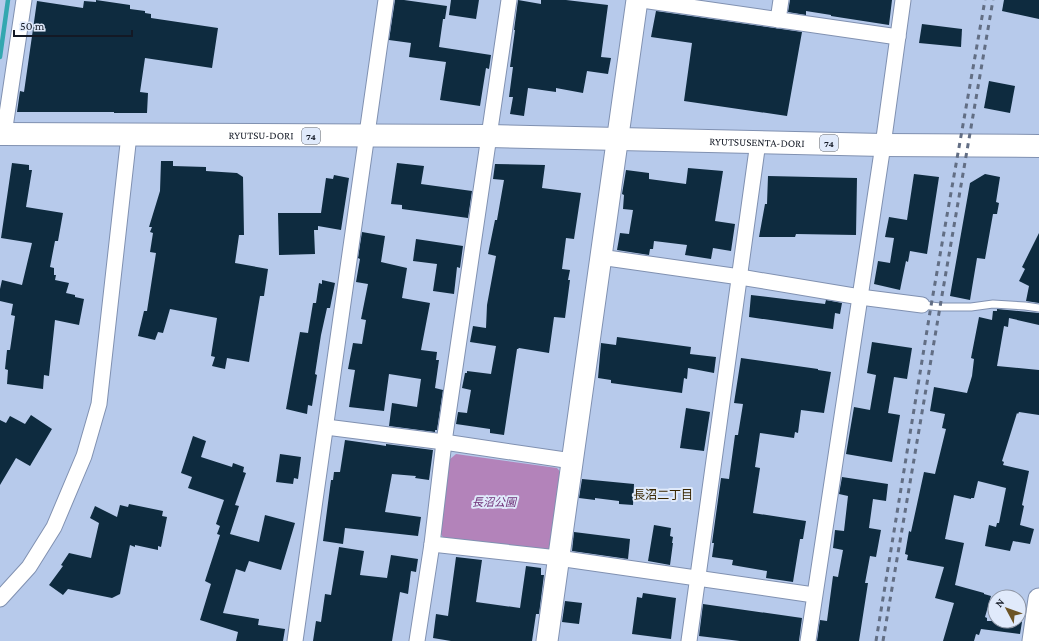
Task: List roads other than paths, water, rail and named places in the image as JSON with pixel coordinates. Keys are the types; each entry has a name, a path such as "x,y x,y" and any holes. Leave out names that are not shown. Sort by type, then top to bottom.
{"main road":[{"name":"RYUTSU-DORI","path":"2,134 367,137 489,136 618,139"},
{"name":"RYUTSUSENTA-DORI","path":"618,139 883,145 1038,143"}],"street":[{"path":"2,134 24,0"},
{"path":"295,641 386,0"},
{"path":"417,641 432,544 444,442 509,0"},
{"path":"547,641 637,0"},
{"path":"642,0 898,37"},
{"path":"778,20 781,0"},
{"path":"808,641 883,145 903,0"},
{"path":"0,599 28,567 54,527 84,456 99,404 128,135"},
{"path":"689,641 758,142"},
{"path":"600,257 740,276 860,297 922,305"},
{"path":"326,427 444,442 572,461"},
{"path":"432,544 558,558 814,595"},
{"path":"1033,641 1039,599"}],"lane":[{"path":"922,305 964,307 993,304 1039,308"}],"waterway":[{"path":"0,57 8,0"}],"railway":[{"path":"876,641 931,306 985,0"},
{"path":"883,641 993,0"}],"district":[{"name":"長沼二丁目","path":"663,495"}],"park label":[{"name":"長沼公園","path":"494,502"}]}
